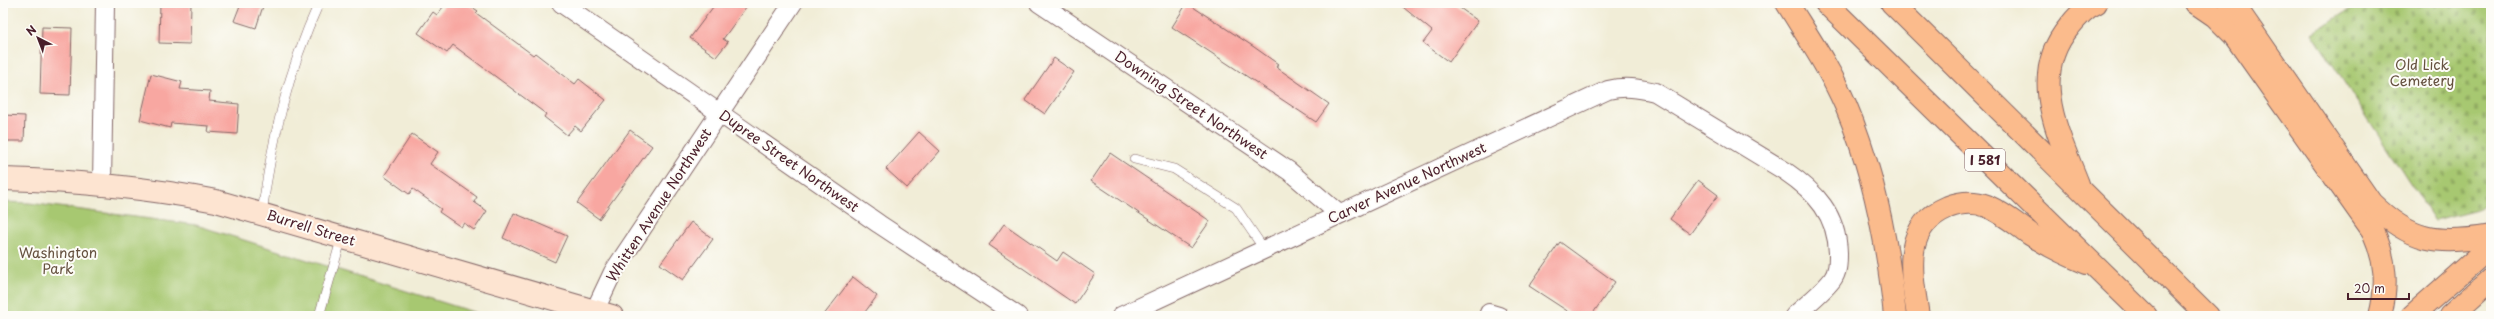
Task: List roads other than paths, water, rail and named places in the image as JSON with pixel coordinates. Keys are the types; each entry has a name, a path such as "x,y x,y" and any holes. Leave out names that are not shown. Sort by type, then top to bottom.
{"highway":[{"path":"1787,3 1826,64 1846,106 1859,143 1879,208 1888,250 1895,316"},
{"name":"I 581","path":"1826,3 2146,316"},
{"path":"1892,3 2082,193 2208,316"},
{"path":"2082,193 2052,115 2047,76 2051,56 2061,36 2073,21 2096,3"},
{"path":"2196,3 2215,16 2234,35 2373,231 2381,249 2386,268 2386,287 2380,316"},
{"path":"2230,3 2239,12 2371,203 2388,219 2404,230 2422,237 2462,240 2491,236"},
{"path":"1918,316 1911,266 1918,234 1926,222 1938,211 1955,204 1972,202 2001,213 2058,252 2097,267"},
{"path":"2412,316 2491,246"},
{"path":"2450,316 2486,286"}],"street":[{"path":"102,183 105,3"},
{"name":"Dupree Street Northwest","path":"561,3 879,224 1018,316"},
{"name":"Whitten Avenue Northwest","path":"604,313 613,272 719,112 794,3"},
{"name":"Downing Street Northwest","path":"1039,3 1289,171 1340,214"},
{"name":"Carver Avenue Northwest","path":"1121,316 1608,90 1637,87 1654,92 1785,171 1801,182 1818,199 1834,225 1838,267 1832,280 1794,316"},
{"name":"Burrell Street","path":"3,179 102,183 180,194 262,213 604,313"}],"lane":[{"path":"262,213 269,159 278,116 290,74 319,3"},
{"path":"1134,159 1174,168 1236,208 1264,249"},
{"path":"319,316 342,237"}],"park label":[{"name":"Old Lick Cemetery","path":"2422,74"},
{"name":"Washington Park","path":"58,262"}]}
